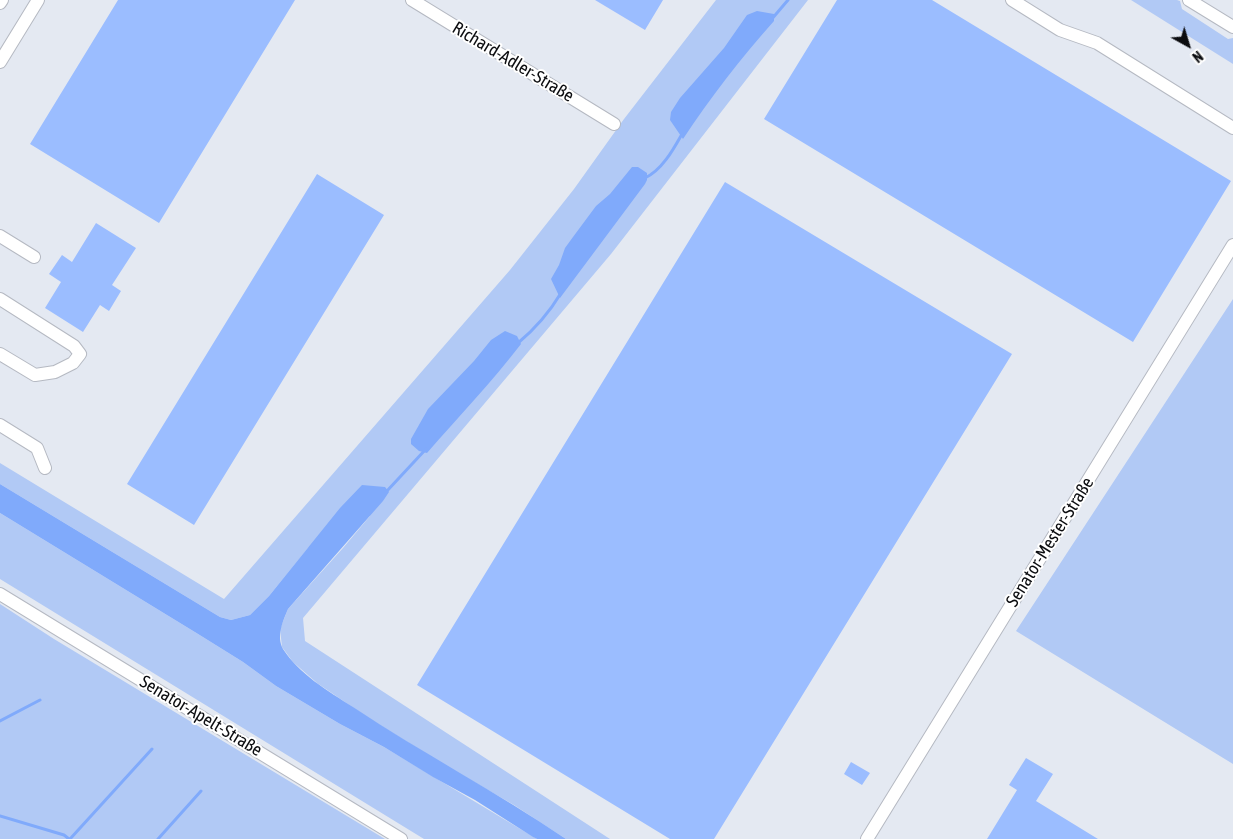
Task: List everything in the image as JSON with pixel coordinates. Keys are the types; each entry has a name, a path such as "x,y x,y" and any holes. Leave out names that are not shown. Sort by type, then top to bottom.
{"street":[{"path":"0,62 38,0"},
{"name":"Richard-Adler-Straße","path":"412,0 614,124"},
{"path":"1012,0 1060,30 1097,43 1233,128"},
{"path":"1189,0 1233,27"},
{"path":"0,236 34,256"},
{"name":"Senator-Mester-Straße","path":"867,839 1233,245"},
{"path":"0,299 74,346 80,354 73,364 55,372 36,375 0,354"},
{"path":"0,425 38,448 45,468"},
{"name":"Senator-Apelt-Straße","path":"0,594 401,839"}],"shaded area":[{"path":"716,0 808,0 611,254 303,618 305,641 610,839 566,839 514,805 370,719 317,683 293,662 282,647 280,629 288,609 370,516 308,548 269,596 250,615 231,620 220,617 0,484 0,463 224,599 510,270 574,189 624,119"},
{"path":"1131,0 1180,1 1182,9 1228,39 1233,38 1233,64"},
{"path":"1233,299 1233,764 1016,631"},
{"path":"0,513 243,662 276,686 340,724 384,747 537,839 424,839 0,579"},
{"path":"0,604 54,639 385,839 0,839"}],"water":[{"path":"757,11 774,14 774,21 726,78 683,139 670,120 671,112 680,98 724,48 747,15"},
{"path":"632,167 638,167 647,173 645,184 560,298 551,279 559,265 565,248 596,206 610,194"},
{"path":"505,331 517,336 521,344 487,386 427,453 419,451 411,444 411,439 428,409 474,361 491,340"},
{"path":"0,484 220,617 231,620 250,615 269,596 340,508 362,485 385,487 389,492 383,501 288,609 280,634 283,649 297,666 324,688 566,839 537,839 533,837 475,800 276,686 243,662 0,513"}],"building":[{"path":"118,0 295,0 159,223 30,144"},
{"path":"595,0 663,0 645,30"},
{"path":"837,0 932,0 1231,181 1133,342 764,119"},
{"path":"317,174 384,215 194,525 127,484"},
{"path":"725,182 1012,354 714,839 670,839 417,685"},
{"path":"96,223 136,248 112,285 121,291 109,311 100,305 83,332 45,308 61,282 49,274 62,255 72,262"},
{"path":"1026,758 1053,774 1036,801 1098,839 987,839 1017,790 1009,785"},
{"path":"851,762 870,773 862,785 844,774"}],"waterway":[{"path":"771,20 788,0"},
{"path":"645,178 662,165 682,134"},
{"path":"518,343 542,320 561,293"},
{"path":"386,492 426,449"},
{"path":"0,721 40,700"},
{"path":"70,839 152,749"},
{"path":"158,839 201,791"},
{"path":"0,816 64,835 69,839"}]}
